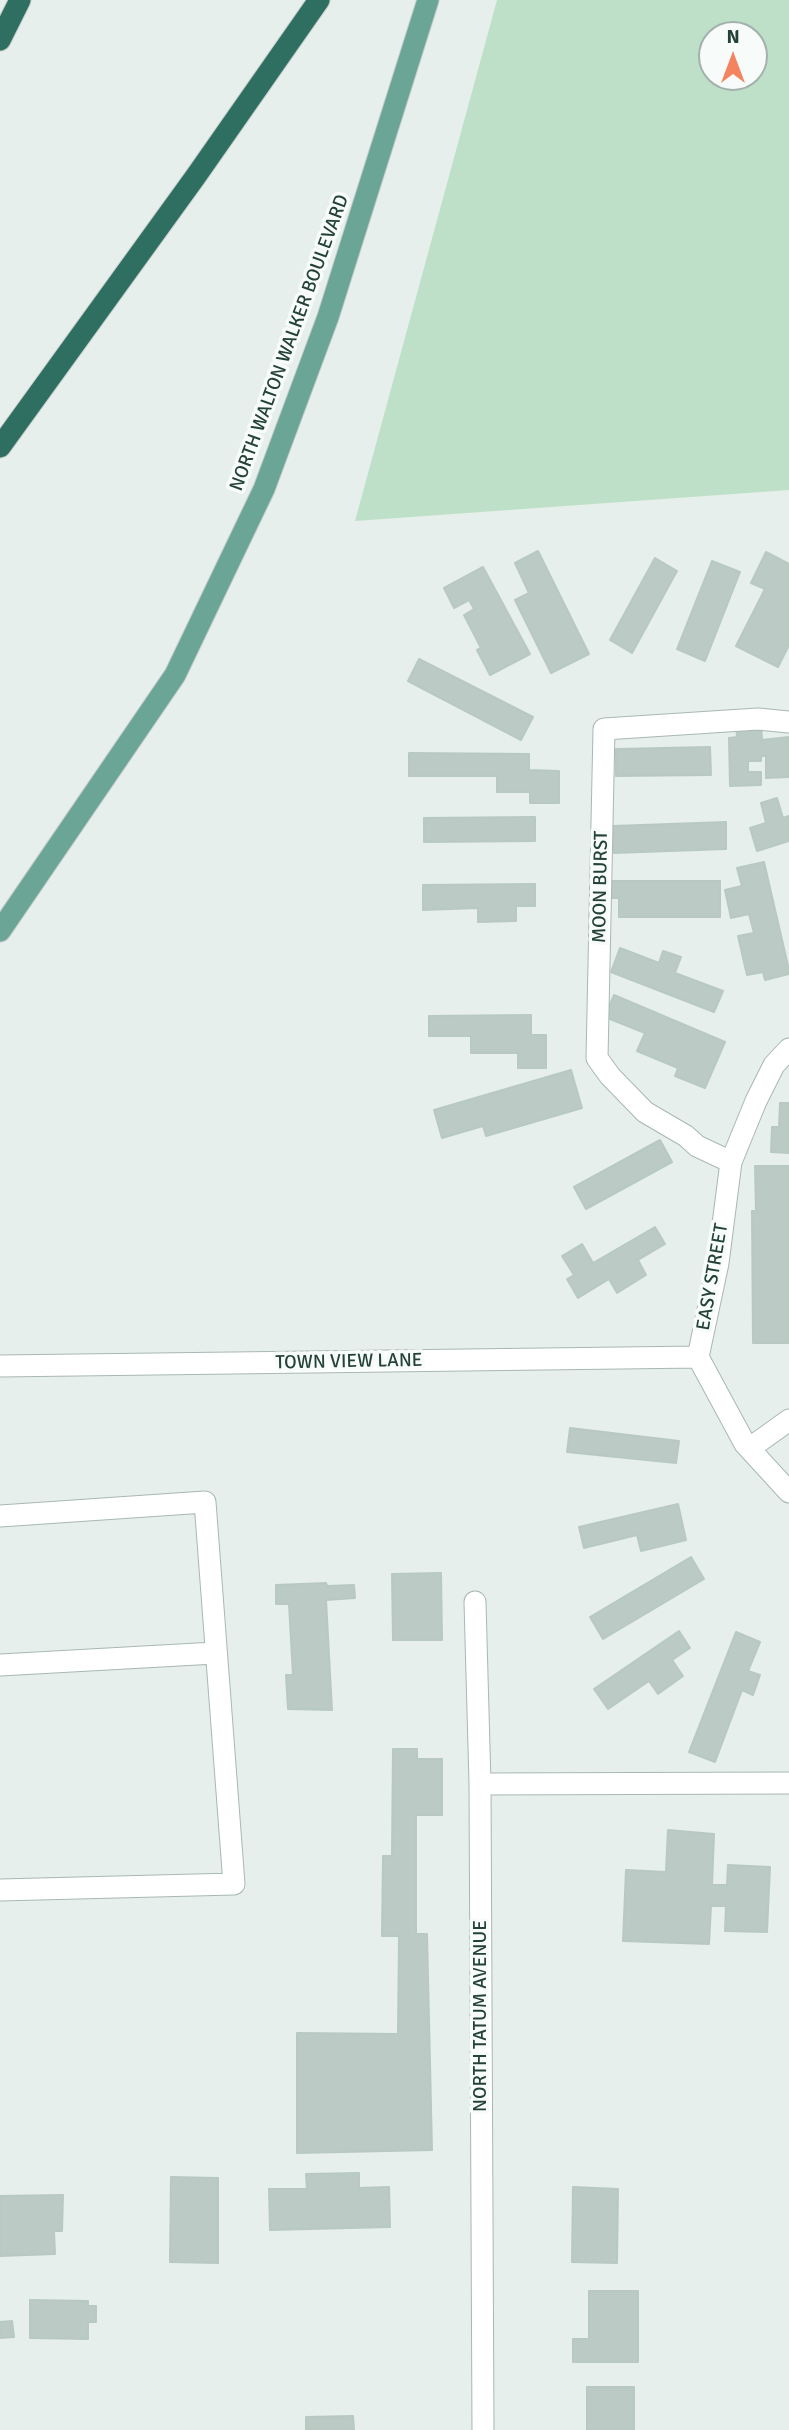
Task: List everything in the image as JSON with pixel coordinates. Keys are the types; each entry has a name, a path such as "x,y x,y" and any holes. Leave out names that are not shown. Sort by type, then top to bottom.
{"highway":[{"path":"0,40 20,0"},
{"path":"0,447 196,176 319,0"}],"main road":[{"name":"NORTH WALTON WALKER BOULEVARD","path":"0,931 176,676 264,489 328,317 428,0"}],"street":[{"name":"MOON BURST","path":"731,1162 697,1146 686,1136 645,1112 610,1076 597,1058 604,729 758,719 789,722"},
{"name":"EASY STREET","path":"789,1049 774,1065 731,1162 718,1263 698,1357 750,1448 789,1492"},
{"name":"TOWN VIEW LANE","path":"0,1366 698,1357"},
{"path":"750,1448 789,1420"},
{"path":"0,1516 205,1502 234,1884 0,1890"},
{"name":"NORTH TATUM AVENUE","path":"475,1602 480,1784 483,2430"},
{"path":"0,1665 215,1653"},
{"path":"480,1784 789,1783"}],"green space":[{"path":"497,0 789,0 789,490 355,521"}],"building":[{"path":"538,551 589,654 551,673 515,600 529,593 515,563"},
{"path":"766,552 789,564 789,645 778,667 736,646 765,589 751,583"},
{"path":"655,558 677,571 632,653 610,640"},
{"path":"712,561 740,572 705,661 677,649"},
{"path":"483,567 530,654 490,675 477,650 481,648 464,615 474,609 469,600 454,608 444,588"},
{"path":"419,659 533,717 521,740 408,681"},
{"path":"761,723 762,740 789,737 789,777 766,778 766,756 761,756 761,761 748,761 748,772 761,772 761,785 730,786 729,738 737,737 736,724"},
{"path":"710,747 711,775 616,776 616,749"},
{"path":"409,753 529,754 529,770 559,771 559,803 530,803 530,792 497,792 497,776 409,776"},
{"path":"777,798 783,818 789,816 789,841 757,851 750,828 766,823 761,803"},
{"path":"535,817 535,841 424,842 424,818"},
{"path":"726,822 726,849 614,853 613,826"},
{"path":"764,862 789,970 789,974 765,980 763,972 747,975 738,936 754,933 749,914 731,918 725,890 742,886 737,868"},
{"path":"610,881 720,881 720,917 619,917 619,898 610,898"},
{"path":"535,884 535,906 516,906 516,921 478,922 478,908 423,910 423,885"},
{"path":"620,948 659,963 663,951 681,957 675,973 723,991 714,1012 611,972"},
{"path":"614,995 725,1042 705,1088 675,1076 678,1068 637,1051 645,1033 605,1017"},
{"path":"531,1015 531,1035 546,1035 546,1068 518,1068 518,1053 471,1053 471,1036 429,1036 429,1016"},
{"path":"571,1070 582,1108 486,1136 483,1126 442,1138 434,1110"},
{"path":"780,1103 789,1103 789,1153 771,1152 772,1127 779,1127"},
{"path":"660,1140 672,1162 586,1209 574,1187"},
{"path":"755,1166 789,1166 789,1343 753,1343 752,1211 756,1211"},
{"path":"655,1227 665,1244 638,1260 646,1275 617,1293 609,1279 578,1298 567,1279 574,1275 562,1256 582,1244 593,1263"},
{"path":"570,1428 679,1441 676,1463 567,1452"},
{"path":"678,1504 686,1540 641,1551 637,1535 584,1548 579,1527"},
{"path":"691,1557 704,1579 603,1639 590,1617"},
{"path":"441,1573 442,1640 393,1640 392,1574"},
{"path":"326,1583 327,1586 354,1585 355,1598 326,1600 332,1710 288,1709 286,1675 293,1675 289,1604 276,1604 276,1585"},
{"path":"679,1631 690,1648 672,1660 683,1676 658,1694 649,1681 608,1709 594,1689"},
{"path":"736,1632 760,1642 748,1671 760,1675 753,1695 742,1690 715,1762 689,1752"},
{"path":"393,1749 417,1749 417,1759 442,1759 442,1815 416,1815 416,1934 427,1934 432,2150 297,2153 297,2033 398,2034 399,1936 382,1936 383,1856 392,1856"},
{"path":"668,1830 714,1834 712,1885 727,1885 728,1865 770,1867 767,1932 725,1931 726,1906 711,1906 709,1944 623,1941 626,1870 666,1872"},
{"path":"359,2173 359,2188 389,2187 390,2227 270,2230 269,2189 307,2189 306,2174"},
{"path":"171,2177 218,2178 218,2263 170,2262"},
{"path":"573,2187 618,2189 617,2263 572,2262"},
{"path":"63,2195 62,2231 54,2231 55,2254 0,2256 0,2196"},
{"path":"589,2291 638,2291 638,2362 573,2362 573,2339 589,2339"},
{"path":"30,2300 88,2301 88,2306 96,2306 96,2322 88,2322 88,2339 30,2338"},
{"path":"12,2321 14,2337 0,2338 0,2322"},
{"path":"587,2387 634,2387 634,2430 587,2430"},
{"path":"353,2416 354,2430 306,2430 306,2417"}]}
